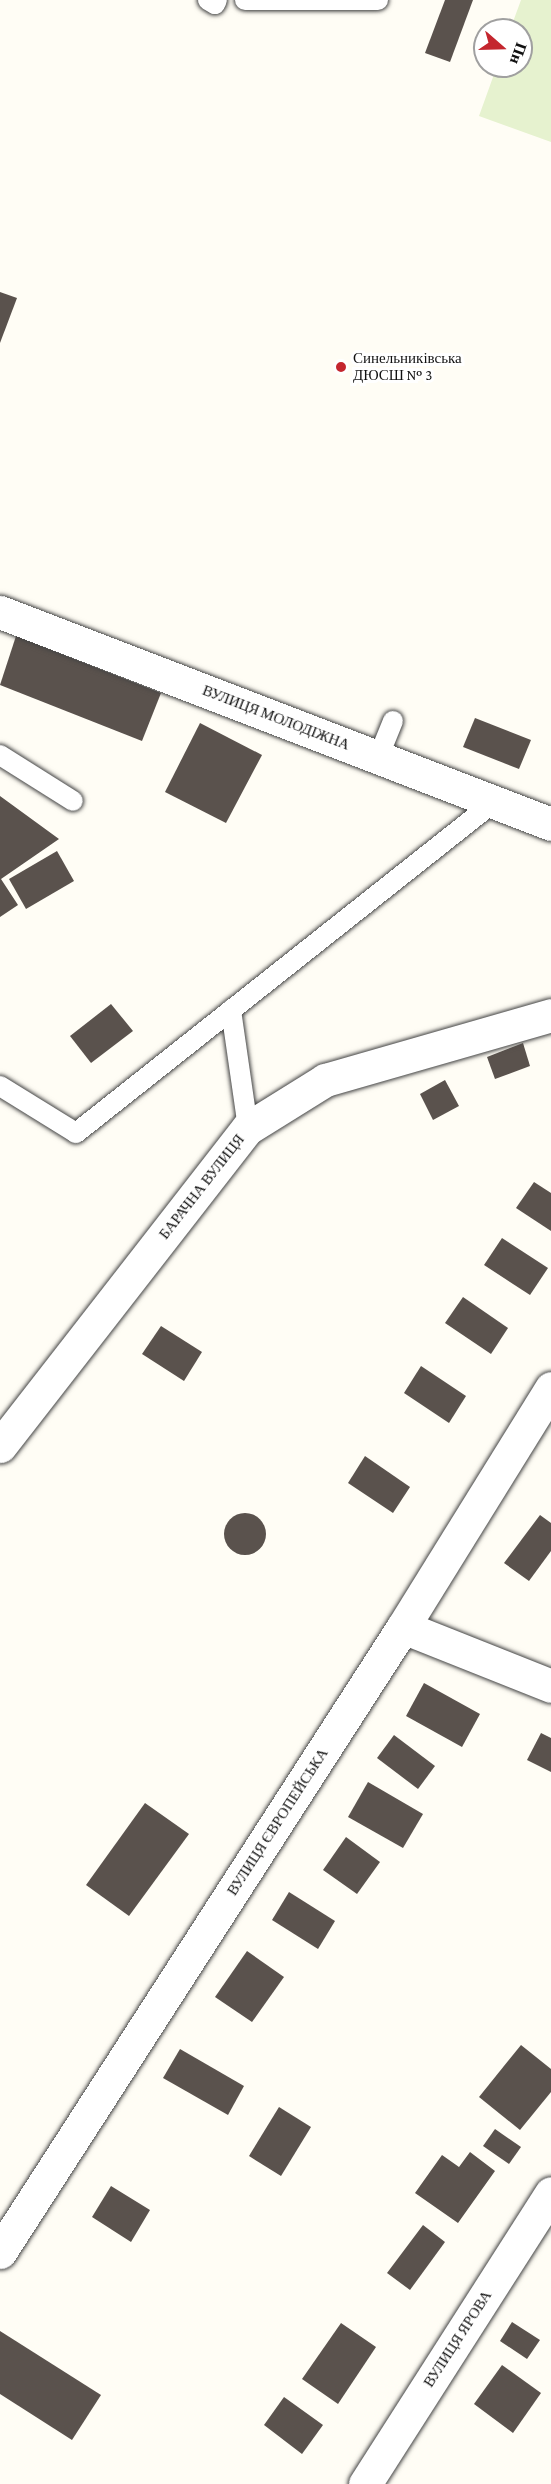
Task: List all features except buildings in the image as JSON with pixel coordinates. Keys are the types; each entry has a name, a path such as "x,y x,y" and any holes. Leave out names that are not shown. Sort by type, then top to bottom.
{"street":[{"name":"ВУЛИЦЯ МОЛОДІЖНА","path":"0,612 551,824"},
{"name":"БАРАЧНА ВУЛИЦЯ","path":"0,1446 248,1128 325,1080 551,1015"},
{"name":"ВУЛИЦЯ ЄВРОПЕЙСЬКА","path":"0,2252 403,1627 551,1388"},
{"path":"403,1627 551,1686"},
{"name":"ВУЛИЦЯ ЯРОВА","path":"365,2484 551,2193"}],"lane":[{"path":"208,0 215,4 216,0"},
{"path":"245,0 378,0"},
{"path":"378,758 393,721"},
{"path":"0,755 73,801"},
{"path":"0,1086 76,1133 494,802"},
{"path":"231,1010 248,1128"}],"green space":[{"path":"521,0 551,0 551,142 479,116 493,78 533,78 533,18 514,18"}],"place":[{"name":"Синельниківська ДЮСШ № 3","path":"341,367"}]}
